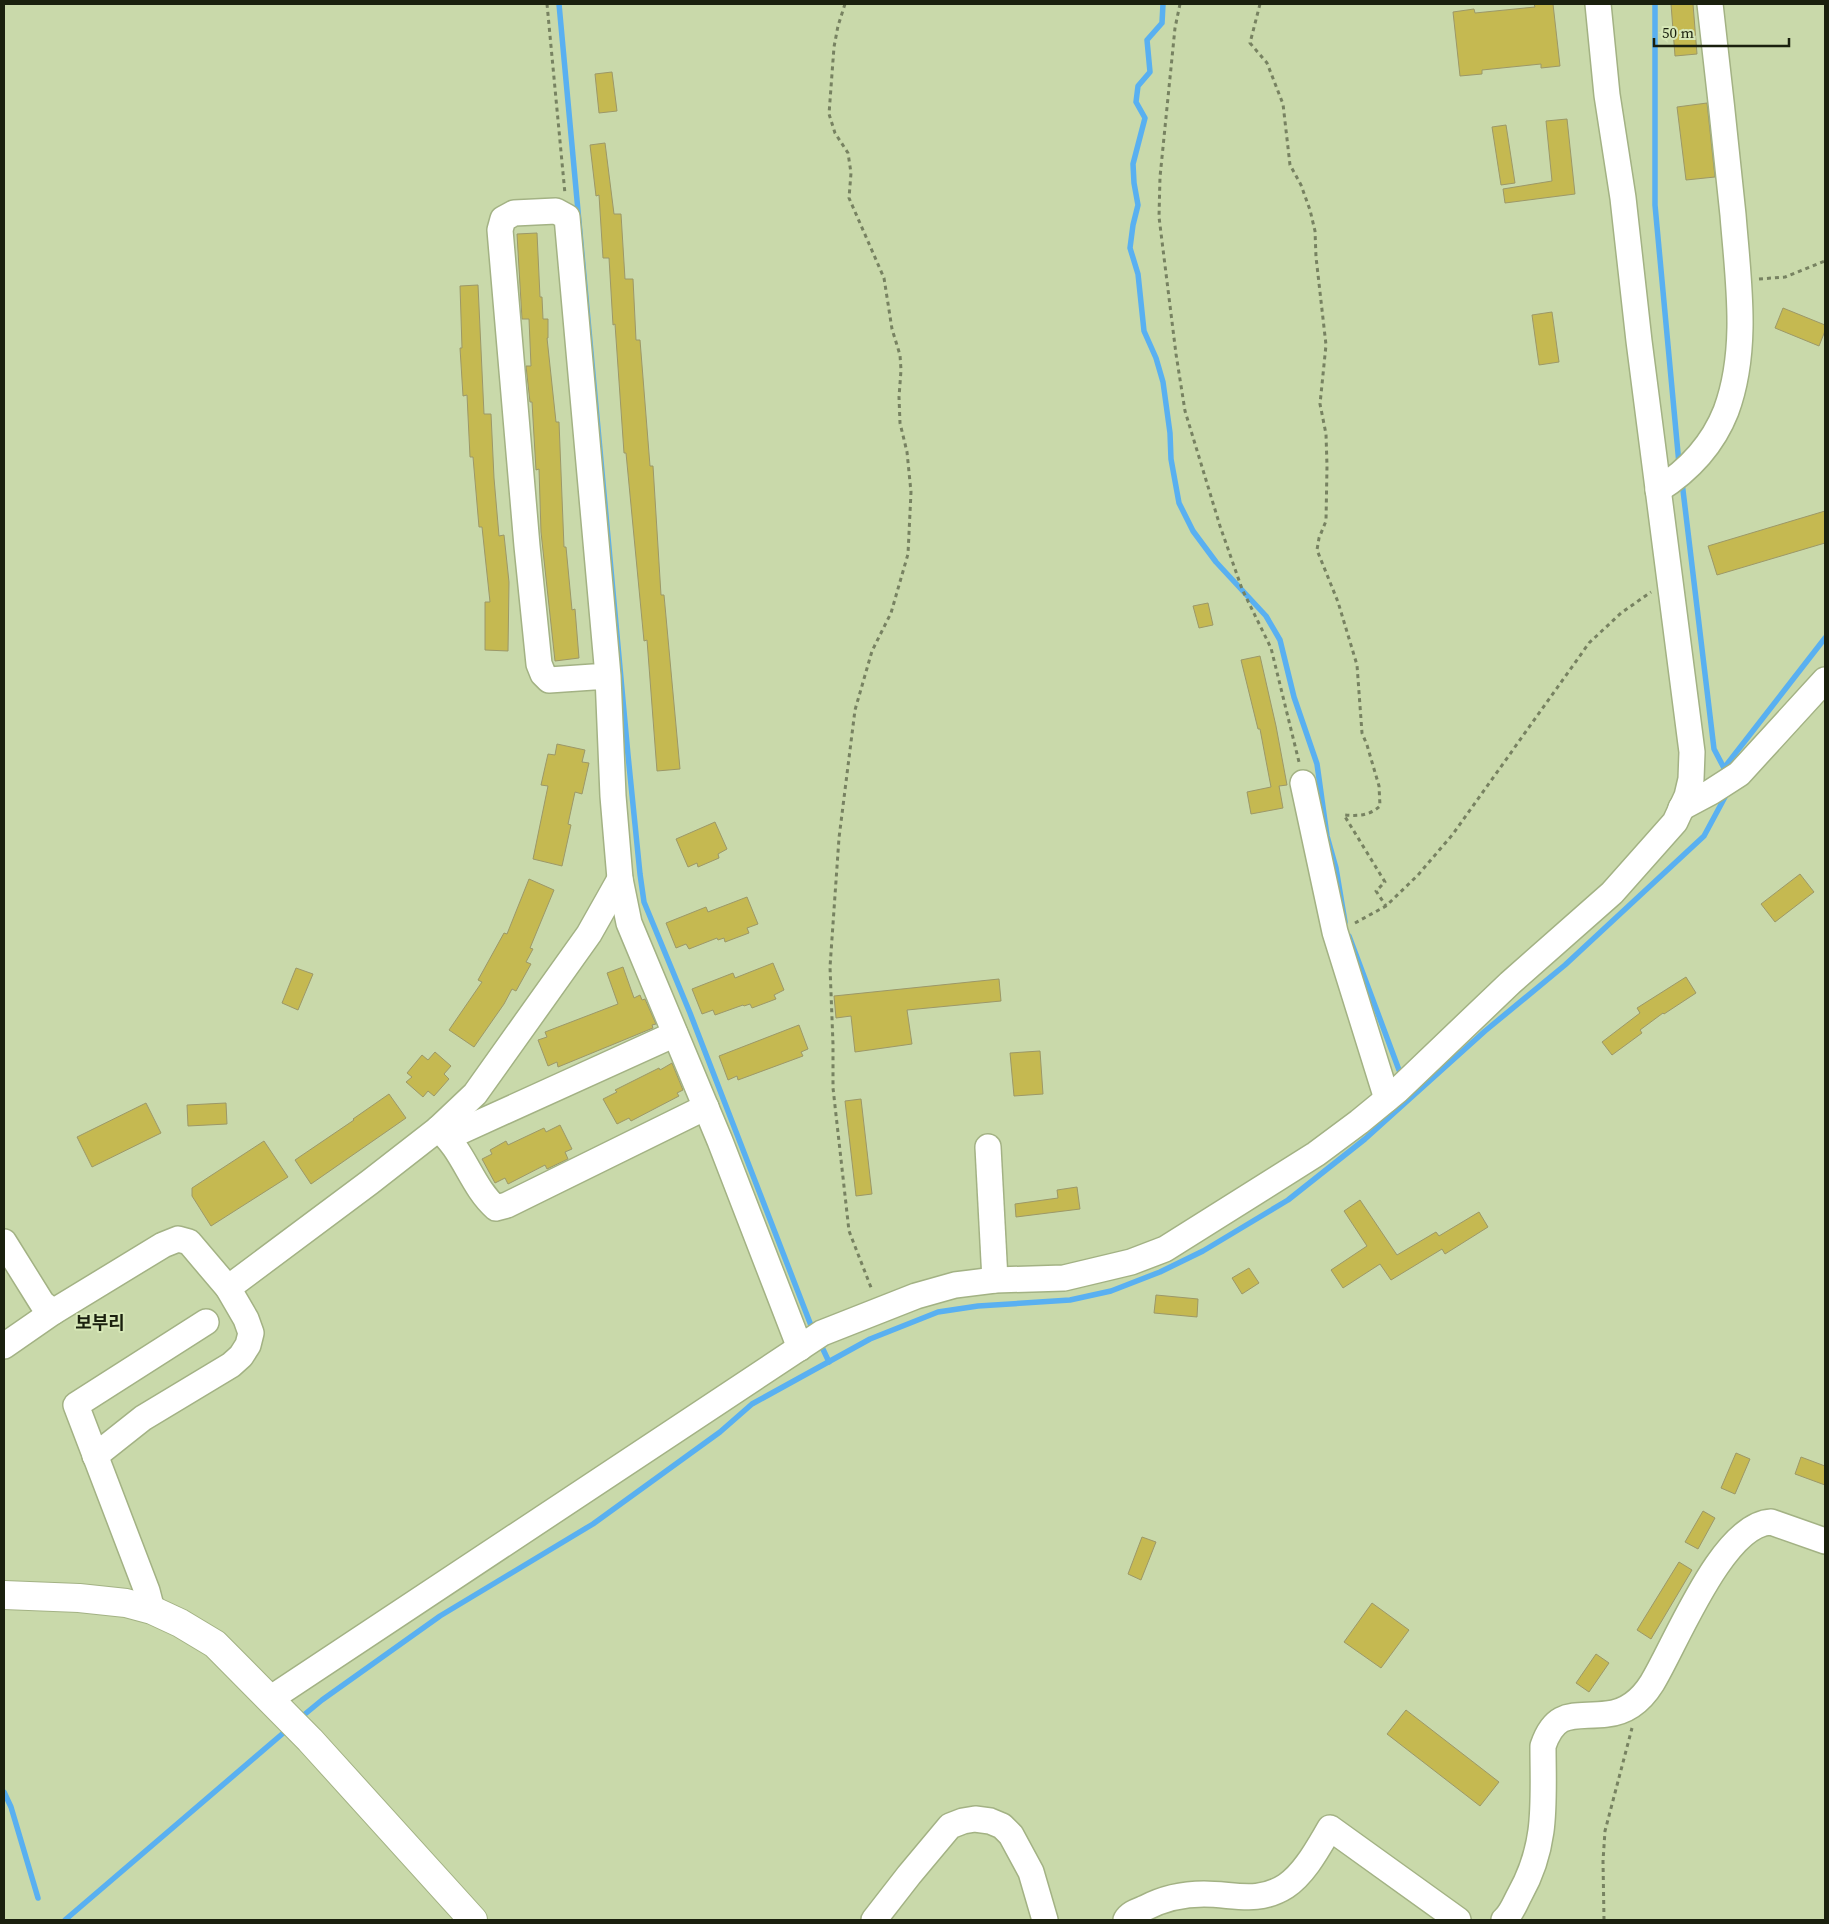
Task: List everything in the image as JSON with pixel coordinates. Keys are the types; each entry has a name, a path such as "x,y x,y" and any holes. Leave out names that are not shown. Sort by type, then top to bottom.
{"main road":[{"path":"4,1595 101,1600 152,1610 180,1623 215,1644 310,1740 473,1920"}],"street":[{"path":"276,1705 822,1333 916,1296 955,1285 995,1280 1064,1278 1131,1262 1165,1249 1316,1154 1387,1099 1510,983 1612,893 1674,822 1682,808 1691,779 1692,752 1623,198 1607,95 1598,4"},
{"path":"1658,490 1686,470 1719,428 1726,410 1738,362 1739,281 1710,4"},
{"path":"608,676 549,680 543,674 539,664 500,230 503,219 514,213 556,211 567,217 608,676 613,796 620,879 629,923 706,1107 800,1348"},
{"path":"1682,808 1739,774 1825,680"},
{"path":"1303,783 1335,932 1387,1099"},
{"path":"443,1133 475,1094 589,934 620,879"},
{"path":"228,1288 370,1182 443,1133 675,1034"},
{"path":"443,1133 486,1199 496,1208 507,1205 706,1107"},
{"path":"988,1147 995,1280"},
{"path":"4,1346 53,1312 163,1245 178,1238 189,1242 228,1288 246,1319 250,1333 248,1345 241,1356 231,1365 143,1418 95,1456"},
{"path":"4,1242 42,1303 53,1312"},
{"path":"152,1610 147,1591 76,1405 206,1322"},
{"path":"1504,1920 1513,1909 1526,1884 1542,1836 1543,1746 1555,1723 1567,1716 1608,1714 1634,1705 1641,1698 1655,1679 1708,1579 1720,1561 1744,1533 1762,1522 1771,1522 1825,1541"},
{"path":"874,1920 950,1826 962,1821 975,1819 990,1821 1002,1826 1011,1835 1031,1872 1045,1920"},
{"path":"1126,1920 1128,1916 1146,1907 1181,1895 1206,1894 1232,1897 1262,1897 1274,1892 1286,1885 1299,1873 1312,1858 1330,1828 1458,1920"}],"path":[{"path":"547,4 567,217"},
{"path":"845,4 834,47 829,114 835,133 848,153 851,173 849,198 884,278 892,329 900,354 900,423 908,452 911,492 908,554 891,613 872,651 855,710 839,838 830,966 834,1044 832,1088 849,1231 880,1310"},
{"path":"1180,4 1175,28 1160,177 1159,217 1185,411 1220,526 1242,589 1271,648 1280,678 1303,783"},
{"path":"1260,4 1250,43 1267,63 1283,104 1290,165 1301,185 1315,231 1316,258 1326,345 1320,404 1326,434 1327,466 1326,521 1318,538 1317,550 1338,602 1357,665 1362,733 1380,786 1380,806 1372,814 1360,816 1344,815 1385,882 1376,891 1386,906"},
{"path":"1739,281 1784,277 1825,261"},
{"path":"1335,932 1386,906 1418,874 1453,834 1589,643 1621,613 1651,592 1671,587"},
{"path":"1604,1920 1603,1861 1605,1831 1641,1698"}],"building":[{"path":"1534,4 1553,4 1560,66 1541,68 1541,64 1482,70 1482,74 1460,76 1453,12 1474,9 1475,13 1535,7"},
{"path":"1671,4 1693,4 1697,54 1675,56"},
{"path":"612,72 617,111 599,113 595,74"},
{"path":"1707,103 1715,177 1686,180 1677,107"},
{"path":"1567,119 1575,194 1505,203 1503,189 1552,181 1546,121"},
{"path":"1506,125 1515,183 1501,185 1492,127"},
{"path":"605,143 614,214 621,214 625,279 633,279 636,340 640,340 650,466 653,466 661,595 664,595 680,769 657,771 647,640 644,641 626,453 624,453 609,258 603,258 599,195 596,196 590,145"},
{"path":"537,233 540,297 542,297 543,319 548,319 547,338 556,422 559,422 564,547 566,547 572,610 575,609 579,658 555,661 541,532 539,469 536,470 532,402 530,402 526,366 531,366 529,319 522,319 517,234"},
{"path":"478,285 484,414 491,414 499,536 504,535 509,582 508,651 485,650 485,602 490,602 482,527 479,527 473,457 470,457 467,395 463,396 460,348 462,348 460,286"},
{"path":"1783,308 1825,325 1825,331 1819,346 1775,328"},
{"path":"1552,312 1559,362 1539,365 1532,315"},
{"path":"1825,511 1825,543 1717,575 1708,546"},
{"path":"1208,603 1213,625 1199,628 1193,606"},
{"path":"1260,656 1287,785 1279,786 1283,808 1251,814 1247,792 1271,787 1260,729 1258,729 1241,660"},
{"path":"557,744 585,750 582,762 589,763 582,794 575,792 568,824 571,825 562,866 533,859 548,786 541,785 548,754 555,755"},
{"path":"715,822 727,849 718,854 719,858 698,867 697,863 688,867 676,839"},
{"path":"1800,874 1814,892 1775,922 1761,904"},
{"path":"529,879 554,890 530,948 533,949 526,962 531,964 516,991 512,989 504,1004 474,1047 449,1030 482,982 478,980 504,933 507,934"},
{"path":"747,897 758,924 747,928 749,933 725,942 724,938 718,940 717,938 689,949 686,944 676,948 666,923 706,907 708,912"},
{"path":"773,963 784,990 774,995 776,999 752,1008 750,1004 715,1015 713,1010 702,1014 692,989 733,973 735,978"},
{"path":"623,967 634,998 640,995 642,1000 645,999 656,1024 652,1025 653,1028 558,1067 557,1062 548,1066 538,1040 547,1037 545,1032 618,1004 607,973"},
{"path":"296,968 313,974 298,1010 282,1003"},
{"path":"1686,977 1696,993 1663,1013 1640,1030 1642,1033 1612,1055 1602,1042 1640,1013 1637,1008"},
{"path":"999,979 1001,1001 907,1010 912,1044 855,1052 851,1016 836,1018 834,996"},
{"path":"799,1025 808,1049 801,1052 803,1056 738,1080 737,1076 728,1080 719,1056"},
{"path":"1040,1051 1043,1094 1014,1096 1010,1053"},
{"path":"435,1052 451,1066 444,1074 449,1079 434,1096 428,1091 423,1097 406,1082 412,1077 407,1073 422,1055 428,1060"},
{"path":"672,1063 683,1090 677,1093 679,1096 631,1121 629,1118 617,1124 603,1099 617,1092 615,1090"},
{"path":"389,1094 406,1118 311,1184 295,1160"},
{"path":"861,1099 872,1194 856,1196 845,1101"},
{"path":"146,1103 161,1133 92,1167 77,1137"},
{"path":"226,1103 227,1124 188,1126 187,1105"},
{"path":"560,1125 572,1149 565,1152 568,1159 547,1169 545,1165 508,1184 505,1178 495,1183 482,1159 492,1154 490,1150 506,1141 508,1145 544,1128 546,1132"},
{"path":"264,1141 288,1177 211,1226 192,1196 192,1188"},
{"path":"1077,1187 1080,1209 1016,1217 1015,1204 1058,1198 1057,1190"},
{"path":"1360,1200 1397,1255 1436,1232 1439,1236 1479,1212 1488,1227 1445,1254 1442,1249 1391,1280 1380,1264 1343,1288 1331,1270 1367,1246 1344,1211"},
{"path":"1249,1268 1259,1283 1242,1294 1232,1278"},
{"path":"1156,1295 1198,1299 1197,1317 1154,1313"},
{"path":"1736,1453 1750,1459 1735,1494 1721,1488"},
{"path":"1801,1457 1825,1466 1825,1485 1795,1474"},
{"path":"1703,1511 1715,1518 1698,1549 1685,1542"},
{"path":"1142,1537 1156,1542 1141,1580 1128,1574"},
{"path":"1679,1562 1692,1570 1651,1639 1637,1630"},
{"path":"1372,1603 1409,1630 1381,1668 1344,1642"},
{"path":"1596,1654 1609,1663 1589,1692 1576,1683"},
{"path":"1406,1710 1499,1782 1480,1806 1387,1734"}],"waterway":[{"path":"559,4 628,755 644,902 690,1013 812,1328"},
{"path":"1163,4 1162,23 1147,40 1150,72 1138,86 1136,102 1145,118 1133,164 1138,205 1130,248 1138,274 1144,331 1156,358 1163,382 1170,433 1171,459 1179,503 1193,531 1216,562 1266,616 1280,640 1294,697 1317,764 1327,836 1336,868 1345,922"},
{"path":"1655,4 1655,205 1679,464"},
{"path":"1682,482 1714,749 1724,768"},
{"path":"1725,776 1724,768 1825,638"},
{"path":"299,1719 322,1700 440,1616 593,1524 720,1432 752,1404 870,1339 938,1312 978,1306 1070,1300 1111,1291 1160,1272 1203,1251 1288,1200 1365,1139 1485,1031 1565,965 1704,836 1725,797 1725,791"},
{"path":"1349,936 1399,1070"},
{"path":"821,1345 829,1362"},
{"path":"65,1920 288,1729"},
{"path":"4,1792 11,1807 38,1898"}],"district":[{"name":"보부리","path":"100,1323"}]}
